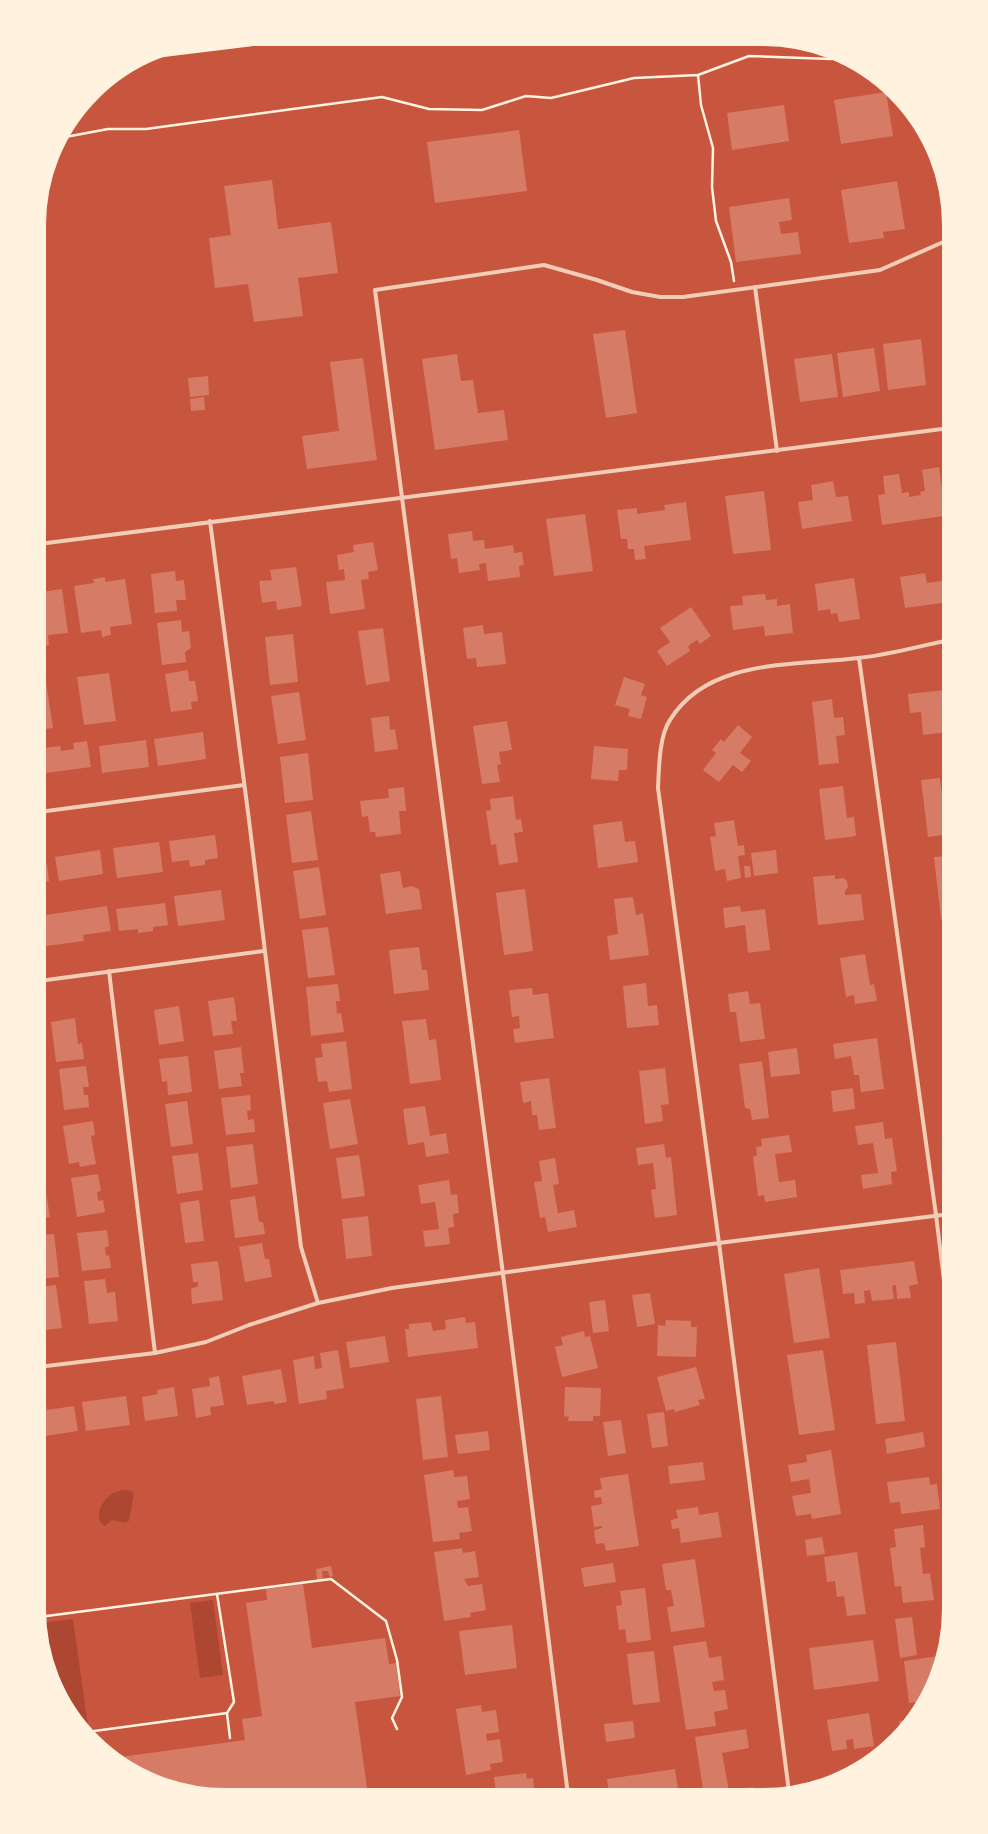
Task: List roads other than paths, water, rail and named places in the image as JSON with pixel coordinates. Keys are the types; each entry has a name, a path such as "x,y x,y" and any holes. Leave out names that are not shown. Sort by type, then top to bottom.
{"highway":[{"path":"204,46 216,45"}],"street":[{"path":"567,1789 503,1274 375,290 544,265 585,276 632,292 660,297 683,296 880,270 943,242"},
{"path":"755,287 777,451"},
{"path":"45,543 943,429"},
{"path":"210,521 301,1247 318,1303"},
{"path":"788,1787 719,1243 658,788 659,755 669,721 689,696 724,676 762,667 859,658 943,641"},
{"path":"859,658 943,1272"},
{"path":"45,811 244,785"},
{"path":"45,980 264,950"},
{"path":"109,971 155,1353"},
{"path":"45,1366 155,1353 206,1342 250,1325 318,1303 392,1288 503,1274 719,1243 943,1215"}]}
